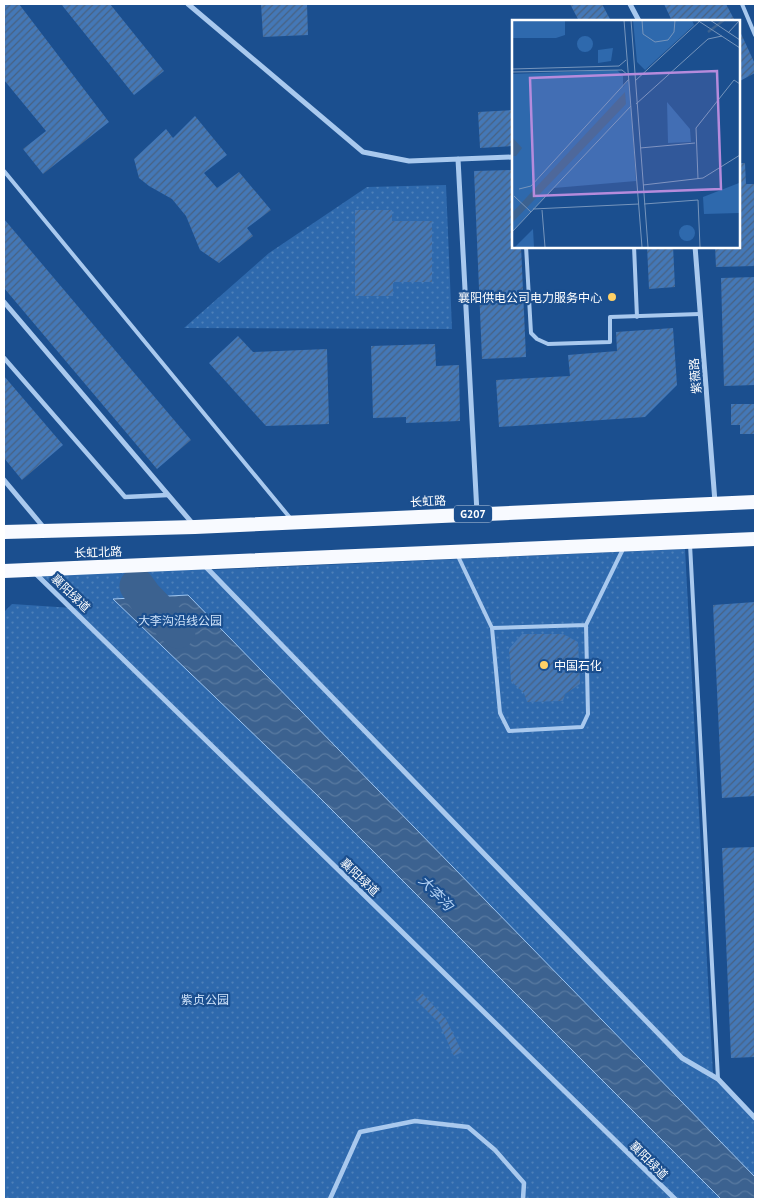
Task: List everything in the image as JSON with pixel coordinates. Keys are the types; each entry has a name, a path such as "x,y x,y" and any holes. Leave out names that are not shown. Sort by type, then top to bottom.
{"highway":[{"name":"长虹路","path":"193,527 755,502"},
{"name":"长虹北路","path":"4,532 193,527"},
{"path":"197,563 755,539"},
{"name":"长虹北路","path":"4,571 197,563"}],"street":[{"path":"188,4 363,152 410,161 512,157"},
{"path":"630,4 638,20"},
{"path":"458,159 477,514"},
{"name":"紫薇路","path":"694,248 715,503"},
{"path":"4,302 193,527"},
{"path":"4,358 125,497 168,495"},
{"path":"4,480 52,530"},
{"path":"197,563 682,1058 718,1079 755,1118"},
{"name":"襄阳绿道","path":"31,569 675,1199"},
{"path":"330,1199 360,1132 415,1121 468,1127 495,1150 524,1183 523,1199"}],"lane":[{"path":"742,4 755,35"},
{"path":"4,171 294,522"},
{"path":"526,248 531,333 537,339 548,344 610,342 610,317 700,314"},
{"path":"634,248 637,316"},
{"path":"690,542 718,1079"},
{"path":"456,552 492,628 500,713 509,731 582,727 588,714 586,625 626,544"},
{"path":"492,628 586,625"}],"green space":[{"path":"446,185 452,329 184,328 269,253 367,187"},
{"path":"685,549 713,1075 755,1118 755,1199 4,1199 4,612 12,604 88,609 31,569 202,563 209,570"}],"water":[{"path":"188,595 755,1177 755,1199 721,1199 317,795 113,599"}],"building":[{"path":"4,4 19,4 109,122 43,174 23,149 46,131 4,80"},
{"path":"61,4 110,4 164,71 134,95"},
{"path":"261,4 307,4 308,35 263,37"},
{"path":"570,4 602,4 610,20 578,20"},
{"path":"664,4 726,4 734,20 672,20"},
{"path":"739,29 755,64 755,73 739,81"},
{"path":"512,110 512,146 480,148 478,112"},
{"path":"195,116 227,155 204,173 217,188 239,172 271,210 247,228 253,236 219,263 200,250 186,216 172,199 139,178 134,159 166,129 173,138"},
{"path":"739,163 745,163 746,184 755,184 755,266 716,267 715,248 739,248"},
{"path":"512,170 512,248 521,248 526,357 482,359 474,171"},
{"path":"355,210 392,210 392,221 432,221 432,282 393,282 393,296 355,296"},
{"path":"4,219 191,440 157,469 4,288"},
{"path":"647,248 673,248 675,287 649,289"},
{"path":"755,277 755,385 724,386 721,278"},
{"path":"673,328 677,385 645,417 499,427 496,380 570,376 568,355 617,351 616,332"},
{"path":"238,336 253,352 327,349 329,424 266,426 209,363"},
{"path":"435,344 436,366 459,365 460,421 406,423 406,417 373,418 371,346"},
{"path":"4,376 63,445 22,480 4,458"},
{"path":"731,404 755,404 755,434 740,434 740,425 731,425"},
{"path":"755,602 755,796 722,798 713,605"},
{"name":"中国石化","path":"522,634 563,634 578,642 580,684 565,694 563,701 527,702 524,693 511,681 509,649"},
{"path":"755,847 755,1057 731,1058 722,848"},
{"path":"422,993 446,1019 462,1052 454,1056 439,1023 415,999"}],"waterway":[{"name":"大李沟","path":"137,586 178,631"}],"place":[{"name":"襄阳供电公司电力服务中心","path":"612,297"},
{"name":"中国石化","path":"544,665"}],"park label":[{"name":"大李沟沿线公园","path":"180,620"},
{"name":"紫贞公园","path":"205,999"}]}
